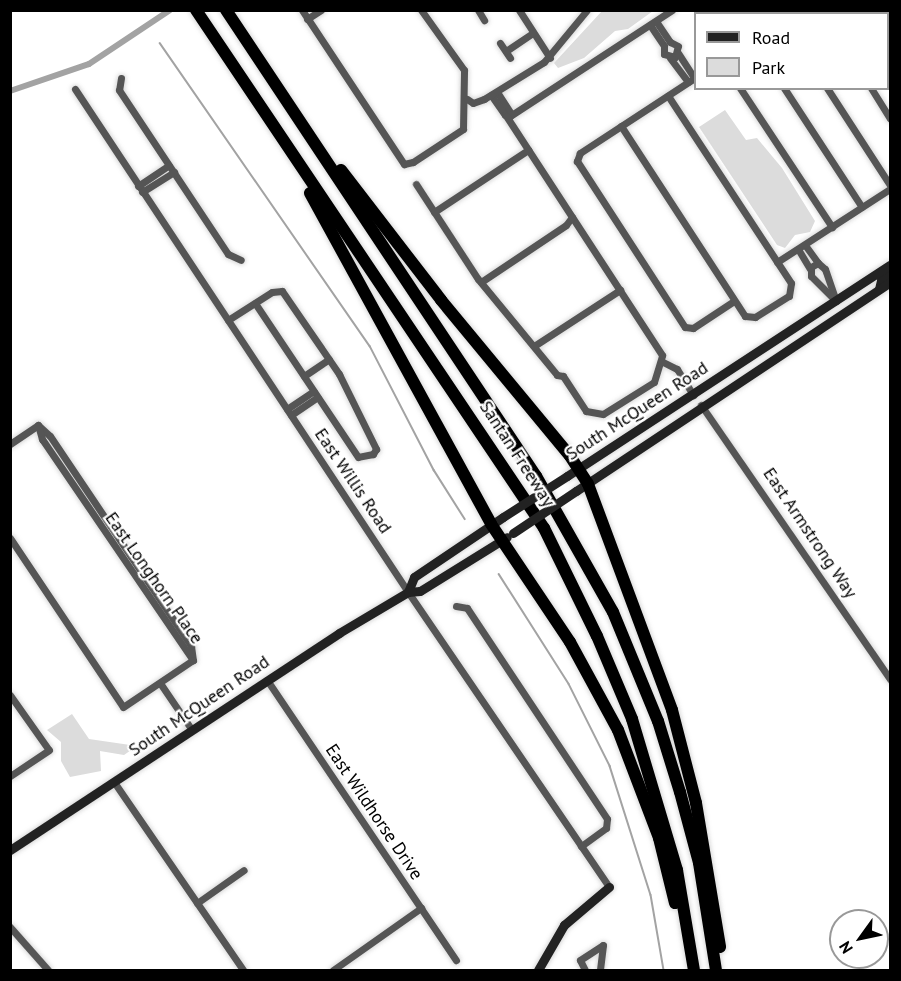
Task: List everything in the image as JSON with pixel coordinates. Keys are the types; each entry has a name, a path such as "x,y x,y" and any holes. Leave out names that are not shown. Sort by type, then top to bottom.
{"highway":[{"name":"Santan Freeway","path":"226,10 536,476 613,612 655,712 680,792 699,863 716,970"},
{"name":"Santan Freeway","path":"196,11 544,528 597,636 632,719 677,870 692,970"},
{"path":"196,11 328,222 491,524 570,642 618,730 659,838 692,970"},
{"path":"264,69 441,300 578,468 588,484 672,710 696,803 715,904 722,970"}],"main road":[{"name":"South McQueen Road","path":"408,592 414,577 491,524 891,265"},
{"path":"879,289 881,280 891,273"},
{"name":"South McQueen Road","path":"10,850 267,680 408,592 420,591 502,541 701,405 891,282"},
{"path":"836,301 843,313"},
{"path":"693,394 701,405"},
{"path":"538,970 564,925 609,887"}],"street":[{"path":"302,10 404,164 413,162 463,129 464,70 421,10"},
{"path":"307,19 321,10"},
{"path":"519,10 550,57"},
{"path":"465,98 476,103 494,94 550,57 587,10"},
{"path":"509,115 672,10"},
{"path":"479,11 484,20"},
{"path":"653,23 670,42 678,46 678,52 692,79"},
{"path":"653,23 664,46 664,54 692,79"},
{"path":"506,51 533,33"},
{"path":"500,43 510,58"},
{"path":"670,58 678,52"},
{"path":"121,78 119,90 228,254 241,260"},
{"path":"692,79 577,158 688,328 734,301"},
{"name":"East Willis Road","path":"75,90 408,592 609,887"},
{"path":"741,90 831,227"},
{"path":"785,90 862,207"},
{"path":"777,262 891,187 828,90"},
{"path":"872,90 891,118"},
{"path":"416,184 481,282 592,415 603,414 654,382 662,355 494,94"},
{"path":"621,126 734,301 750,318 792,291 777,262 668,96"},
{"path":"434,212 528,150"},
{"path":"140,189 171,168"},
{"path":"481,282 566,225 572,217"},
{"path":"802,247 825,269 836,301"},
{"path":"802,247 811,276 836,301"},
{"path":"810,269 818,263"},
{"path":"228,320 255,303 276,290 282,291 329,359 376,449 364,459 358,457 255,303"},
{"path":"534,346 620,290"},
{"path":"304,376 329,359"},
{"path":"661,361 677,369 693,394"},
{"path":"289,412 316,394"},
{"name":"East Armstrong Way","path":"701,405 891,680"},
{"path":"10,444 38,425"},
{"name":"East Longhorn Place","path":"38,425 60,450 191,646 193,660"},
{"name":"East Longhorn Place","path":"38,425 53,455 81,498 170,631 193,660"},
{"path":"53,455 60,450"},
{"path":"81,498 89,493"},
{"path":"111,542 118,537"},
{"path":"10,538 123,706 193,660"},
{"path":"141,587 148,582"},
{"path":"456,606 467,608 606,816 606,828 581,846"},
{"path":"170,631 177,625"},
{"name":"East Wildhorse Drive","path":"267,680 456,960"},
{"path":"160,683 192,730"},
{"path":"10,695 49,750 10,776"},
{"path":"114,782 243,970"},
{"path":"197,903 244,870"},
{"path":"333,970 421,908"},
{"path":"10,927 48,970"},
{"path":"585,970 580,960 603,945 600,970"}],"green space":[{"path":"602,11 653,11 628,29 615,31 584,58 558,68 554,63"},
{"path":"725,110 746,140 757,138 782,168 815,221 810,232 795,235 785,248 777,245 699,127"},
{"path":"72,714 89,739 137,746 124,755 100,751 101,771 70,777 61,761 61,742 47,730"}],"waterway":[{"path":"10,91 89,64 170,10"},
{"path":"160,43 370,346 434,470 465,519"},
{"path":"499,574 569,684 610,766 651,895 664,970"}]}
